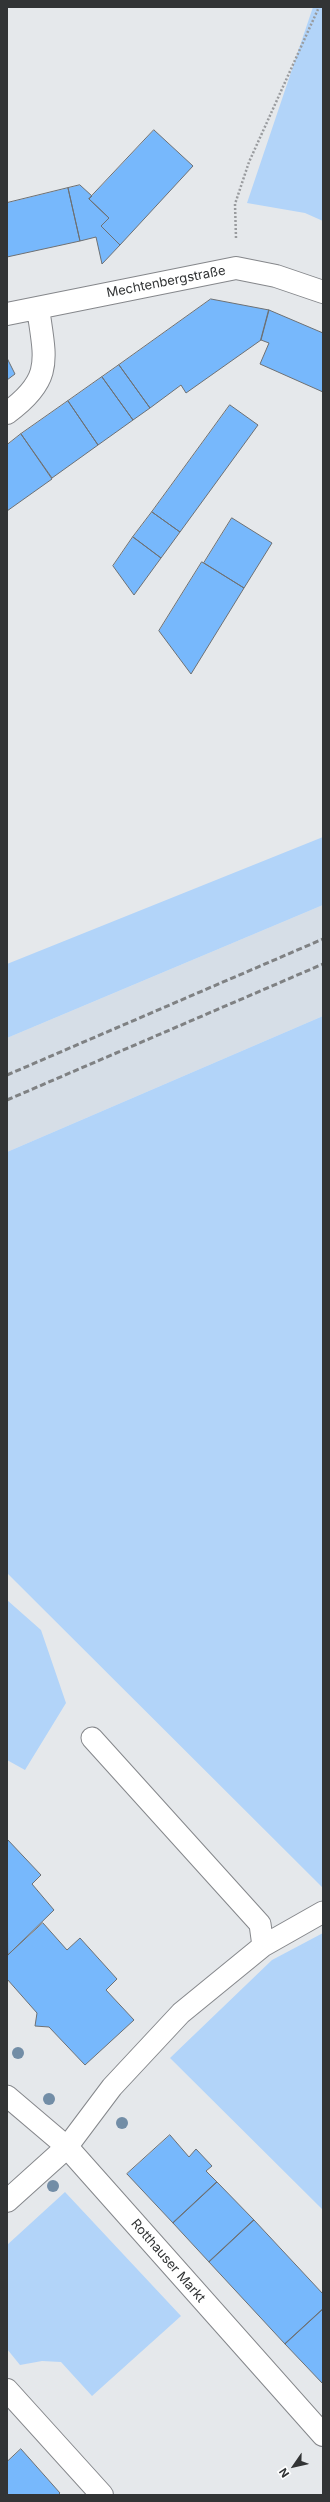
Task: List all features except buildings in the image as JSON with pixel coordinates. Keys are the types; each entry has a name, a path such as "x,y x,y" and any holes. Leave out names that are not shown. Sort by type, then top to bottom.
{"street":[{"name":"Mechtenbergstraße","path":"7,314 236,268 276,276 323,292"},
{"path":"7,413 20,403 42,377 44,353 38,308"},
{"path":"7,2201 67,2147"},
{"name":"Rotthauser Markt","path":"67,2147 323,2435"},
{"path":"7,2390 102,2495"}],"lane":[{"path":"92,1738 260,1924 263,1946"},
{"path":"7,2096 67,2147 112,2087 181,2013 263,1946 323,1912"}],"path":[{"path":"236,268 236,204 252,155 319,7"}],"shaded area":[{"path":"313,7 323,7 323,221 305,213 247,203"},
{"path":"323,837 323,905 7,1038 7,964"},
{"path":"323,905 323,1016 7,1152 7,1038"},
{"path":"323,1016 323,1888 7,1573 7,1152"},
{"path":"7,1600 41,1630 66,1703 25,1770 7,1760"},
{"path":"323,1933 323,2210 170,2058 272,1960"},
{"path":"65,2192 181,2316 92,2396 61,2362 42,2361 20,2365 7,2349 7,2245"}],"railway":[{"path":"7,1075 323,939"},
{"path":"7,1100 323,964"}]}
